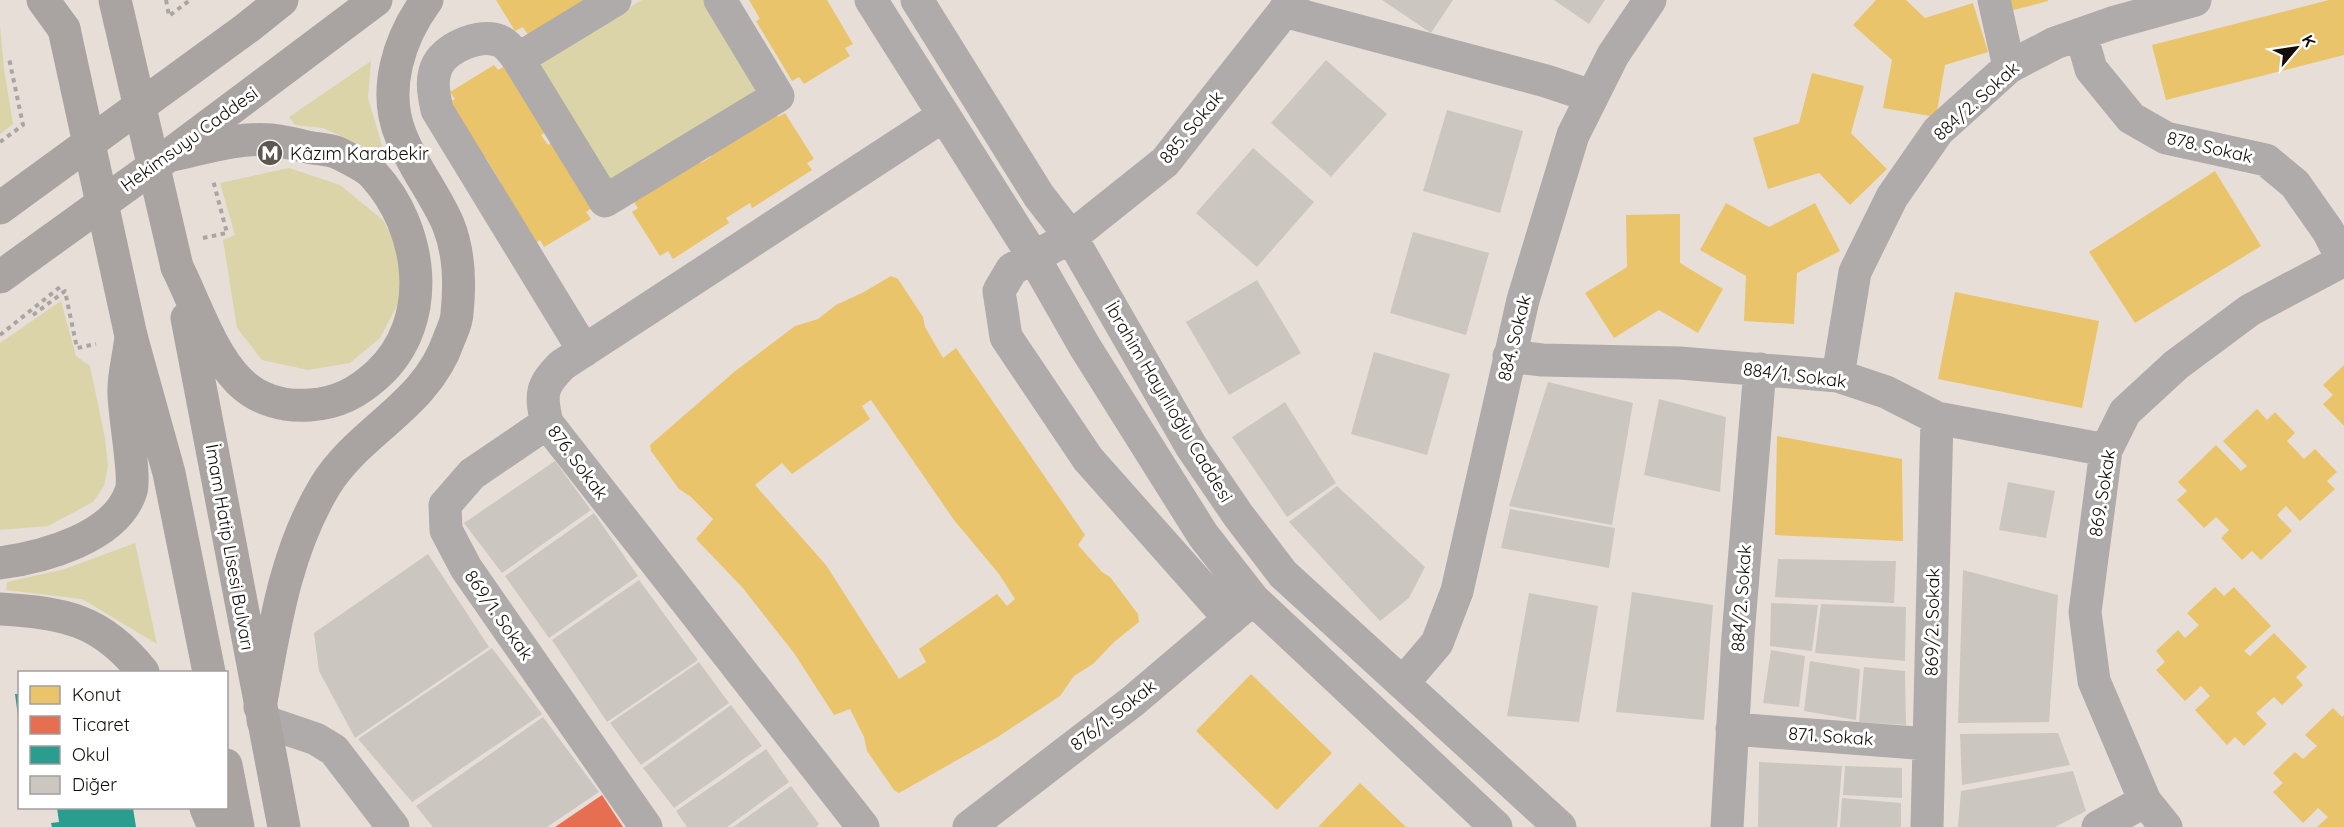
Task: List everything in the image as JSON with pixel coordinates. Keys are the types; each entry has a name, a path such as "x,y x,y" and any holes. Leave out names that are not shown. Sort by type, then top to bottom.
{"main road":[{"path":"43,0 59,15 131,336 146,381 169,474 208,671"},
{"path":"115,0 177,267 221,360 250,390 282,404 300,406 332,403 351,396 391,362 410,325 416,301 416,267 409,236 393,204 372,173 336,152 271,140 236,141 168,156"},
{"path":"0,208 253,14 282,0"},
{"name":"Hekimsuyu Caddesi","path":"0,285 11,269 168,156 376,0"},
{"path":"261,714 281,591 307,519 326,484 347,459 404,407 430,378 445,352 458,316 458,266 448,225 401,136 394,113 394,80 399,51 412,21 427,0"},
{"path":"0,185 42,176"},
{"name":"İmam Hatip Lisesi Bulvarı","path":"177,267 284,827"},
{"path":"0,563 32,559 71,545 104,526 122,509 132,489 123,392 131,336"},
{"path":"0,609 50,612 89,625 120,648 142,671"},
{"path":"228,775 238,827"},
{"path":"207,809 214,827"}],"street":[{"path":"519,59 615,0"},
{"path":"584,351 437,110 432,87 438,63 458,46 480,39 501,42 519,59 605,201 778,96 720,0"},
{"path":"871,0 1033,256 1085,347 1203,535 1242,609 1496,827"},
{"name":"İbrahim Hayırlıoğlu Caddesi","path":"917,0 1039,196 1071,237 1191,446 1238,515 1283,574 1560,827"},
{"name":"884. Sokak","path":"1404,683 1437,643 1457,591 1509,356 1573,135 1613,55 1650,0"},
{"path":"1994,0 2009,67"},
{"name":"884/2. Sokak","path":"1838,376 1855,272 1892,196 1938,131 2009,67 2055,43 2195,0"},
{"path":"1289,6 1591,96"},
{"name":"885. Sokak","path":"1242,609 1088,459 1006,337 999,291 1012,269 1071,237 1165,162 1289,6"},
{"path":"905,55 938,33"},
{"name":"878. Sokak","path":"2081,34 2091,69 2131,118 2166,138 2266,160 2295,184 2328,231 2344,260"},
{"name":"876. Sokak","path":"862,827 547,423 541,399 546,381 562,365 943,116"},
{"name":"869. Sokak","path":"2166,827 2145,801 2094,681 2085,612 2106,450 2125,412 2176,365 2250,310 2344,260"},
{"name":"884/1. Sokak","path":"1509,356 1542,360 1680,363 1838,376 1886,392 1937,418 2106,450"},
{"name":"884/2. Sokak","path":"1727,827 1732,729 1760,369"},
{"name":"869/2. Sokak","path":"1927,827 1937,418"},
{"name":"869/1. Sokak","path":"547,423 471,474 445,505 446,531 466,568 646,827"},
{"name":"876/1. Sokak","path":"969,827 1133,701 1283,574"},
{"path":"261,714 316,739 334,750 393,827"},
{"name":"871. Sokak","path":"1732,729 1929,744"},
{"path":"2098,827 2145,801"}],"path":[{"path":"166,0 169,16 190,0"},
{"path":"0,142 23,125 9,58"},
{"path":"213,179 227,233"},
{"path":"0,335 60,287"},
{"path":"33,315 64,291 77,348"}],"shaded area":[{"path":"642,0 704,0 760,93 610,183 538,63"},
{"path":"0,25 13,124 0,134"},
{"path":"371,61 368,98 383,149 376,152 323,128 295,125 289,117"},
{"path":"289,168 340,185 383,220 403,258 402,296 380,338 350,363 308,370 262,360 237,328 223,240 235,235 220,183"},
{"path":"61,301 76,356 90,366 105,438 108,466 104,486 93,502 48,526 0,530 0,343"},
{"path":"135,543 157,644 82,599 6,590 7,582 65,569"}],"building: Konut":[{"path":"496,0 584,0 528,35 523,27 515,31"},
{"path":"749,0 827,0 853,44 845,48 850,56 804,84 799,77 792,81 756,21 760,19"},
{"path":"1876,0 1906,0 1925,18 1973,3 1988,52 1945,65 1936,117 1883,108 1892,60 1853,25"},
{"path":"2007,0 2048,0 2048,1 2010,11"},
{"path":"2329,0 2344,0 2344,55 2166,100 2152,45"},
{"path":"494,65 498,70 507,65 548,131 541,135 548,145 554,141 594,207 586,212 591,219 544,247 540,240 533,245 496,185 501,183 486,158 481,161 446,104 455,99 450,92"},
{"path":"1812,73 1864,86 1851,133 1887,169 1850,205 1819,173 1768,189 1753,138 1799,123"},
{"path":"773,109 778,117 785,113 814,159 807,163 812,170 752,208 750,203 726,218 729,223 673,259 668,251 660,256 632,212 638,208 632,199 697,157 701,163 711,157 707,151"},
{"path":"2215,171 2261,246 2135,323 2089,252"},
{"path":"1726,203 1769,227 1815,203 1840,251 1797,273 1794,324 1744,321 1746,276 1700,250"},
{"path":"1680,214 1680,263 1723,289 1698,333 1659,310 1614,338 1585,293 1627,267 1626,215"},
{"path":"891,276 898,279 923,317 925,327 943,358 956,348 1085,535 1078,545 1102,572 1110,577 1138,614 1139,622 1114,642 1093,664 1074,676 1060,696 996,738 899,793 894,790 867,751 864,737 850,709 834,715 794,653 742,587 696,539 713,519 691,497 679,489 651,451 650,445 734,372 795,326 818,319 836,305","holes":["871,400 954,520 999,574 1015,599 1007,606 997,594 919,649 926,662 899,679 826,565 755,485 782,463 792,474 870,419 862,406"]},
{"path":"1955,292 2099,321 2082,408 1938,379"},
{"path":"2344,365 2344,426 2323,404 2333,395 2323,385"},
{"path":"2257,409 2267,420 2275,412 2295,433 2287,441 2304,459 2315,449 2337,472 2327,481 2335,489 2300,521 2286,506 2277,515 2292,531 2261,560 2252,551 2242,560 2221,538 2229,530 2216,517 2204,528 2177,500 2187,491 2178,482 2216,445 2241,471 2247,466 2223,441"},
{"path":"1777,436 1902,459 1903,541 1775,535"},
{"path":"2215,587 2224,596 2234,587 2271,626 2244,651 2250,656 2274,633 2307,667 2296,677 2303,685 2282,705 2274,697 2256,713 2267,724 2244,746 2235,737 2227,745 2195,710 2210,696 2201,686 2185,701 2156,670 2165,662 2156,651 2178,630 2185,638 2199,625 2187,613"},
{"path":"1251,674 1332,753 1277,810 1196,731"},
{"path":"2333,708 2342,717 2344,715 2344,827 2317,827 2328,817 2318,808 2303,823 2273,792 2283,783 2273,773 2295,752 2303,759 2317,746 2305,735"},
{"path":"1360,783 1406,827 1318,827"}],"building: Ticaret":[{"path":"602,795 623,827 555,827"}],"building: Okul":[{"path":"15,694 18,694 18,716"},
{"path":"57,809 133,809 136,827 52,827 51,823 59,822"}],"building: Diğer":[{"path":"1382,0 1453,0 1431,33"},
{"path":"1554,0 1605,0 1589,24"},
{"path":"1326,60 1387,114 1331,177 1271,123"},
{"path":"1447,110 1523,131 1500,213 1423,191"},
{"path":"1253,148 1314,202 1257,267 1196,213"},
{"path":"1413,232 1489,253 1466,335 1390,313"},
{"path":"1257,280 1301,353 1229,395 1186,322"},
{"path":"1374,352 1450,374 1427,455 1351,434"},
{"path":"1548,382 1633,403 1612,525 1509,506"},
{"path":"1659,399 1726,417 1720,492 1644,475"},
{"path":"1285,402 1336,483 1287,517 1232,437"},
{"path":"555,461 591,510 502,573 464,523"},
{"path":"2008,482 2055,491 2046,538 1999,530"},
{"path":"1337,486 1425,567 1409,598 1380,621 1289,522"},
{"path":"1510,509 1615,528 1609,568 1501,548"},
{"path":"594,513 638,576 549,638 505,576"},
{"path":"428,554 489,647 355,738 319,671 314,633"},
{"path":"1778,559 1896,561 1894,603 1775,597"},
{"path":"1963,570 2058,595 2049,722 1958,723"},
{"path":"639,580 698,660 607,722 552,640"},
{"path":"1632,592 1713,605 1704,720 1616,712"},
{"path":"1529,593 1598,606 1579,722 1507,716"},
{"path":"1771,603 1818,605 1812,651 1770,646"},
{"path":"1821,604 1906,607 1905,661 1815,653"},
{"path":"492,648 542,714 412,802 358,739"},
{"path":"1771,650 1805,656 1799,707 1763,703"},
{"path":"1810,661 1860,669 1856,720 1804,711"},
{"path":"699,662 729,703 641,765 610,723"},
{"path":"1864,667 1905,671 1906,725 1859,722"},
{"path":"731,705 762,746 674,808 643,768"},
{"path":"543,717 599,792 547,827 433,827 416,806"},
{"path":"2058,733 2070,765 1962,785 1960,734"},
{"path":"766,749 789,782 727,827 687,827 676,811"},
{"path":"1759,762 1842,766 1837,827 1758,827"},
{"path":"1845,766 1902,768 1902,798 1843,795"},
{"path":"2073,771 2086,811 2055,827 1958,827 1961,791"},
{"path":"791,786 819,824 816,827 733,827"},
{"path":"1842,798 1901,803 1901,827 1840,827"}],"place":[{"name":"Kâzım Karabekir","path":"270,153"}]}
